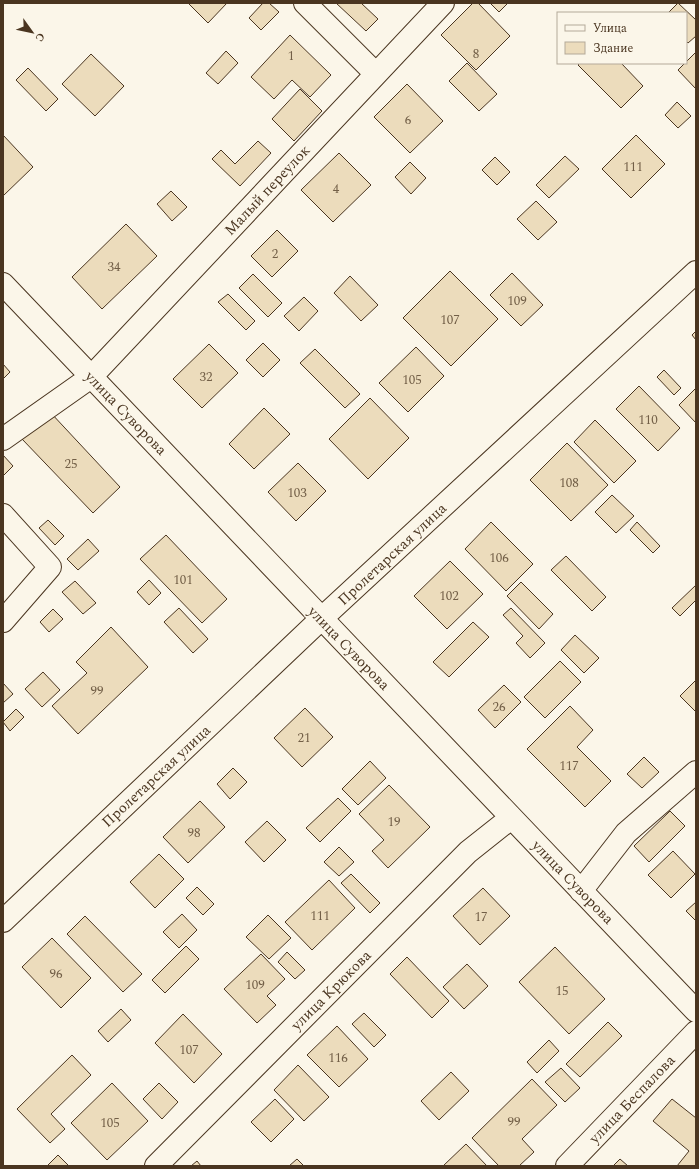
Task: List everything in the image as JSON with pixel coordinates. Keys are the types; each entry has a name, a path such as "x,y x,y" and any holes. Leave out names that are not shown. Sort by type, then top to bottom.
{"street":[{"path":"305,3 376,74"},
{"name":"Малый переулок","path":"3,439 90,377 443,3"},
{"name":"Пролетарская улица","path":"3,921 321,619 696,272"},
{"name":"улица Суворова","path":"3,284 696,1011"},
{"path":"3,515 50,567 3,620"},
{"path":"581,891 626,833 696,772"},
{"name":"улица Крюкова","path":"156,1166 468,852 511,818"},
{"name":"улица Беспалова","path":"567,1166 696,1032"}],"building":[{"path":"188,3 227,3 208,23"},
{"path":"263,3 269,3 279,12 261,30 249,18"},
{"path":"336,3 361,3 378,19 366,31"},
{"path":"473,3 478,3 510,36 476,70 441,35"},
{"path":"490,3 508,3 499,12"},
{"path":"678,3 696,20 696,36 688,43 687,12 669,12"},
{"path":"290,35 331,75 310,97 292,80 274,99 251,77"},
{"path":"226,51 238,63 218,84 206,73"},
{"path":"696,52 696,89 678,70 684,64 687,64 687,61"},
{"path":"91,54 124,86 95,116 62,84"},
{"path":"467,63 497,94 479,111 449,81"},
{"path":"622,64 643,86 621,108 578,65"},
{"path":"28,68 58,99 46,111 16,80"},
{"path":"407,84 443,121 410,153 374,117"},
{"path":"300,89 322,111 294,141 272,119"},
{"path":"677,102 691,116 678,128 665,115"},
{"path":"3,135 33,167 3,196"},
{"path":"636,135 665,164 631,198 602,169"},
{"path":"258,141 271,153 240,186 212,159 221,150 235,164"},
{"path":"339,153 371,185 333,222 301,190"},
{"path":"565,156 579,169 549,198 536,185"},
{"path":"495,157 510,172 497,185 482,170"},
{"path":"410,162 426,178 411,194 395,177"},
{"path":"171,191 187,207 172,221 157,204"},
{"path":"536,201 557,222 538,240 517,219"},
{"path":"126,224 157,256 102,309 72,277"},
{"path":"277,230 298,251 272,277 251,256"},
{"path":"450,271 498,319 451,366 403,318"},
{"path":"512,273 543,305 521,326 490,295"},
{"path":"253,274 282,303 268,317 239,288"},
{"path":"350,276 378,305 361,321 334,293"},
{"path":"228,294 255,321 246,330 218,302"},
{"path":"304,297 318,311 299,331 284,316"},
{"path":"696,331 696,340 692,335"},
{"path":"263,343 280,360 263,377 246,360"},
{"path":"209,344 238,373 202,408 173,379"},
{"path":"416,347 444,376 408,412 379,383"},
{"path":"315,349 360,394 345,408 300,363"},
{"path":"3,364 10,372 3,379"},
{"path":"664,370 681,388 674,395 657,377"},
{"path":"639,386 680,428 658,451 616,409"},
{"path":"696,388 696,423 679,405"},
{"path":"370,398 409,438 368,479 329,439"},
{"path":"264,408 290,434 254,469 229,444"},
{"path":"50,412 120,487 93,513 22,439"},
{"path":"595,420 636,461 614,483 574,442"},
{"path":"567,443 608,485 571,521 530,480"},
{"path":"3,455 13,466 3,476"},
{"path":"298,463 326,491 296,521 268,492"},
{"path":"612,495 634,516 616,533 595,512"},
{"path":"48,520 64,536 55,545 39,528"},
{"path":"491,522 533,564 506,591 465,549"},
{"path":"637,522 660,546 653,553 630,530"},
{"path":"166,535 227,599 202,623 140,559"},
{"path":"88,539 99,551 78,570 67,559"},
{"path":"566,556 606,597 592,611 551,570"},
{"path":"450,561 483,594 447,629 414,596"},
{"path":"149,580 161,593 149,605 137,592"},
{"path":"75,581 96,603 83,614 62,592"},
{"path":"521,582 553,614 539,629 507,596"},
{"path":"696,585 696,600 680,616 672,608"},
{"path":"179,608 208,639 193,653 164,622"},
{"path":"511,608 545,643 530,658 516,643 523,636 503,615"},
{"path":"53,609 63,619 49,632 40,622"},
{"path":"473,622 489,637 449,677 433,662"},
{"path":"111,627 148,667 78,734 52,706 87,673 76,662"},
{"path":"575,635 599,658 584,673 561,650"},
{"path":"560,661 581,682 545,718 524,697"},
{"path":"43,672 60,690 42,707 25,689"},
{"path":"696,680 696,712 680,696"},
{"path":"3,683 13,694 3,703"},
{"path":"504,685 521,702 495,728 478,710"},
{"path":"570,706 593,730 577,747 611,781 585,807 527,749"},
{"path":"305,708 333,737 302,767 274,738"},
{"path":"16,709 24,717 10,731 3,722"},
{"path":"644,757 659,772 642,788 627,774"},
{"path":"370,761 386,778 358,805 342,789"},
{"path":"233,768 247,782 230,799 217,784"},
{"path":"389,785 430,827 388,868 372,851 384,840 359,814"},
{"path":"338,798 351,811 320,842 306,828"},
{"path":"200,801 225,827 188,863 163,837"},
{"path":"670,811 685,826 649,862 634,846"},
{"path":"267,821 286,840 264,862 245,842"},
{"path":"339,847 354,862 339,876 324,862"},
{"path":"673,851 695,874 671,898 648,875"},
{"path":"159,854 184,879 155,908 130,882"},
{"path":"351,874 380,903 370,913 341,883"},
{"path":"329,880 355,908 312,950 285,922"},
{"path":"197,887 214,904 203,915 186,898"},
{"path":"483,888 510,916 480,945 453,916"},
{"path":"696,902 696,921 686,911"},
{"path":"182,914 197,930 179,948 163,932"},
{"path":"268,915 291,938 269,959 246,937"},
{"path":"85,916 142,974 123,992 67,934"},
{"path":"52,938 91,978 61,1008 22,967"},
{"path":"186,946 199,959 165,993 152,980"},
{"path":"555,947 605,999 569,1034 519,982"},
{"path":"287,952 305,970 295,979 278,962"},
{"path":"261,954 285,979 267,996 276,1005 257,1023 224,989"},
{"path":"407,957 449,1001 432,1018 390,974"},
{"path":"467,964 488,986 464,1009 443,987"},
{"path":"121,1009 131,1020 108,1042 98,1031"},
{"path":"364,1013 386,1035 374,1047 352,1024"},
{"path":"183,1014 222,1054 194,1083 155,1043"},
{"path":"608,1022 622,1036 580,1077 566,1064"},
{"path":"337,1026 368,1059 339,1087 307,1055"},
{"path":"549,1040 559,1051 537,1073 527,1062"},
{"path":"72,1055 91,1075 51,1114 65,1129 50,1143 17,1109"},
{"path":"298,1065 329,1097 304,1121 274,1090"},
{"path":"561,1068 580,1088 565,1102 545,1082"},
{"path":"451,1072 469,1091 439,1120 421,1101"},
{"path":"532,1079 557,1105 522,1139 534,1152 519,1166 499,1166 472,1138"},
{"path":"112,1083 148,1121 107,1160 71,1123"},
{"path":"159,1083 178,1102 162,1119 143,1099"},
{"path":"275,1099 294,1119 271,1142 251,1122"},
{"path":"672,1099 696,1118 696,1166 677,1166 689,1151 653,1121"},
{"path":"466,1144 487,1166 443,1166"},
{"path":"58,1155 69,1166 47,1166"},
{"path":"297,1159 304,1166 289,1166"},
{"path":"620,1159 628,1166 613,1166"},
{"path":"197,1161 201,1166 191,1166"}]}
